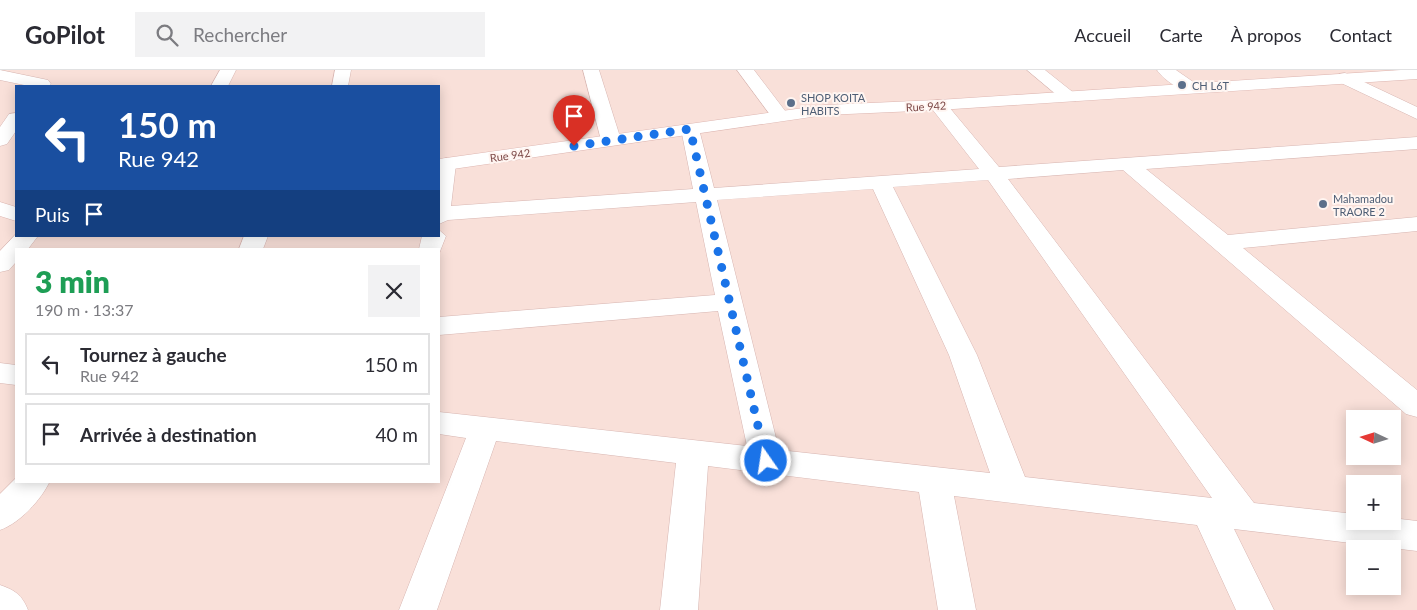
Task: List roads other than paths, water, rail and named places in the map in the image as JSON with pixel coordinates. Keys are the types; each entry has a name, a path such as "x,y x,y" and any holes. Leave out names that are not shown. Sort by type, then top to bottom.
{"street":[{"path":"0,74 41,85 52,70"},
{"path":"220,85 228,70"},
{"path":"340,85 343,70"},
{"path":"591,70 611,140"},
{"path":"745,70 780,116"},
{"path":"1035,70 1070,97"},
{"path":"1165,70 1194,88"},
{"name":"Rue 942","path":"442,164 825,110 1070,97 1417,74"},
{"path":"1345,78 1417,114"},
{"path":"938,105 994,174 1244,516"},
{"path":"0,140 15,119"},
{"path":"690,129 766,461"},
{"path":"440,215 1417,143"},
{"path":"440,198 442,164"},
{"path":"1128,164 1222,243 1410,393"},
{"path":"880,182 963,355 1013,490"},
{"path":"0,209 15,214"},
{"path":"1222,243 1417,224"},
{"path":"16,248 26,237"},
{"path":"0,265 15,249"},
{"path":"440,326 729,302"},
{"path":"0,373 15,374"},
{"path":"440,423 1417,536"},
{"path":"418,610 485,429"},
{"path":"679,610 693,452"},
{"path":"934,480 957,610"},
{"path":"0,516 32,483"},
{"path":"1208,512 1256,610"},
{"path":"0,602 10,610"}],"place":[{"name":"CH L6T","path":"1182,85"},
{"name":"SHOP KOITA HABITS","path":"791,103"},
{"name":"Mahamadou TRAORE 2","path":"1323,204"}]}
